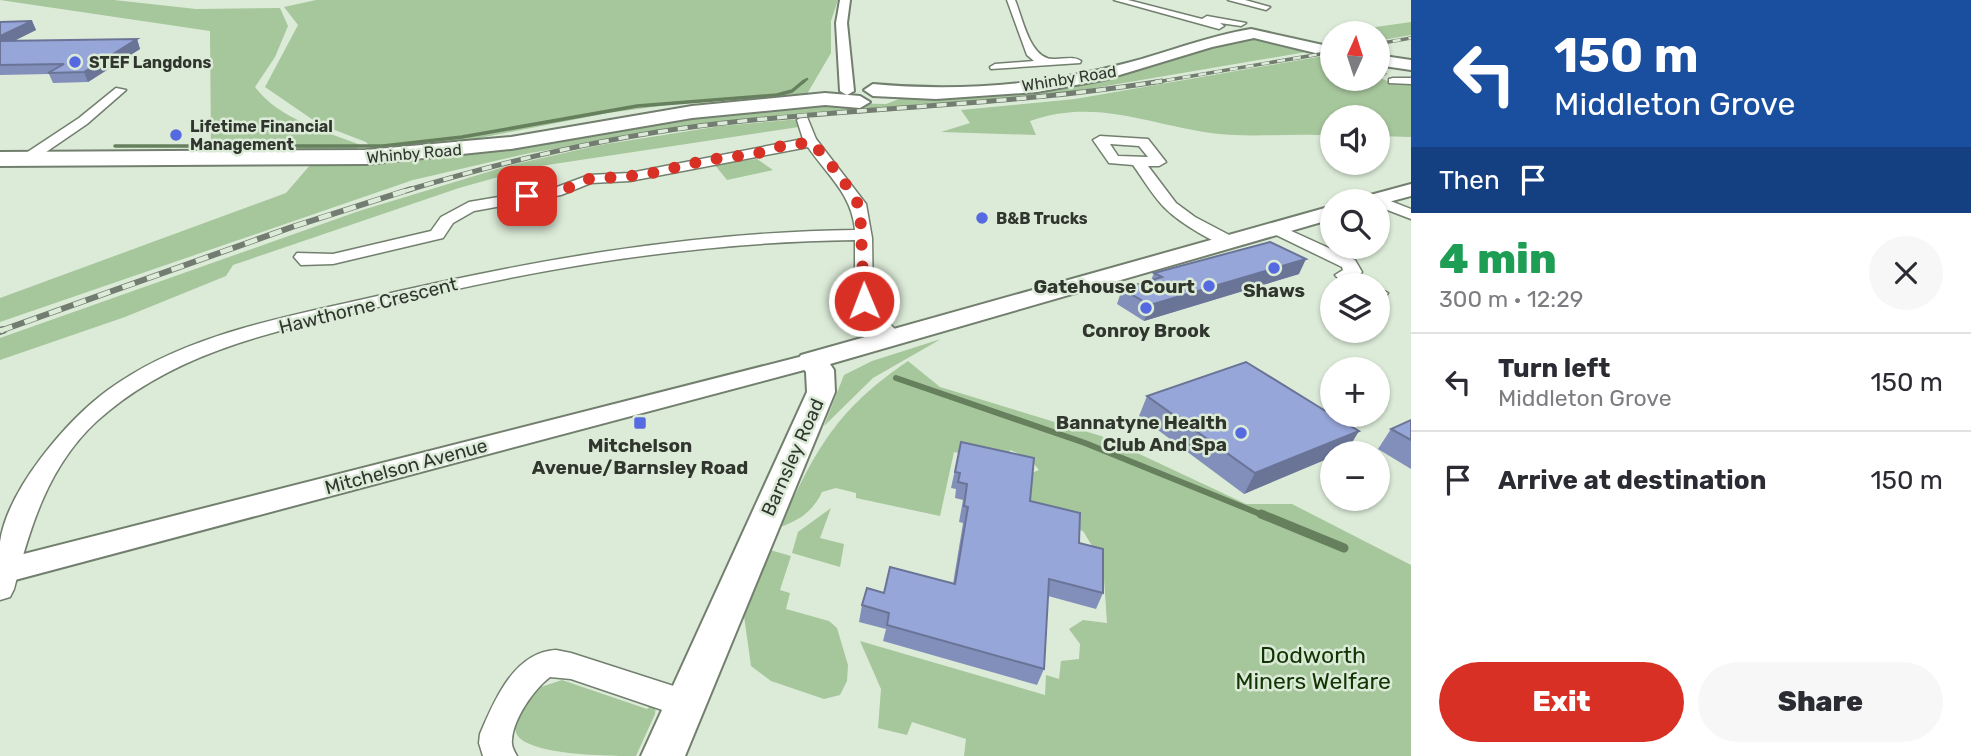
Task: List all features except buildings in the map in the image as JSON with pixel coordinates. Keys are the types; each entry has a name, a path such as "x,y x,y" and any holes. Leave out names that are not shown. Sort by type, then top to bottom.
{"highway":[{"name":"Whinby Road","path":"0,159 311,159 408,154 511,143 659,116 825,99 860,92 905,95 971,92 1078,79 1131,68 1224,31 1254,31 1320,47"},
{"path":"1390,66 1408,72"}],"main road":[{"path":"1390,196 1411,190"},
{"path":"811,361 1320,216"},
{"name":"Barnsley Road","path":"663,756 821,392 820,370 811,361"}],"street":[{"path":"845,0 839,26 860,92"},
{"path":"1011,0 1032,55 1044,64"},
{"path":"1118,0 1254,31"},
{"path":"1232,0 1266,7"},
{"path":"1187,16 1224,31"},
{"path":"995,67 1076,61"},
{"path":"28,158 83,121 120,90"},
{"path":"803,120 804,132 860,207 864,301 869,313 894,339"},
{"path":"303,257 307,261 333,259 428,237 438,234 447,220 468,207 561,191 589,179 644,175 670,167 812,142"},
{"path":"1138,161 1171,206 1189,220 1229,242"},
{"path":"1390,207 1411,214"},
{"path":"1276,229 1349,264 1353,272 1350,273"},
{"name":"Hawthorne Crescent","path":"1,577 22,515 43,474 87,418 146,374 192,353 317,315 401,295 572,261 792,234 863,235"},
{"name":"Mitchelson Avenue","path":"1,577 811,361"},
{"path":"500,756 495,739 502,722 528,676 540,666 555,663 571,666 686,704"}],"green space":[{"path":"0,0 114,0 196,9 280,8 288,26 275,57 255,87 288,115 358,144 356,152 211,150 210,31"},
{"path":"316,0 838,0 831,21 831,53 807,94 675,104 608,113 469,140 374,151 366,142 319,124 265,87 298,25 284,7"},
{"path":"1411,22 1411,35 1390,39 1390,25"},
{"path":"1250,38 1312,51 1065,93 717,122 530,153 413,180 0,322 0,298 286,193 311,164 405,160 474,153 636,123 839,103 886,104 899,99 1013,91 1106,78"},
{"path":"1320,57 1320,91 1390,91 1390,82 1411,84 1411,137 1390,136 1390,105 1320,105 1320,135 1218,134 1096,112 1053,115 1030,121 1036,135 941,132 970,123 961,110 1075,99"},
{"path":"800,119 803,126 799,127 534,167 459,188 233,265 226,276 125,317 0,360 0,338 359,211 511,165 600,145 721,126"},
{"path":"757,159 773,170 727,180 714,164"},
{"path":"941,339 873,378 824,426 844,375 872,361"},
{"name":"Dodworth Miners Welfare","path":"908,361 940,387 1101,436 1246,504 1292,504 1411,565 1411,756 964,756 966,739 912,722 907,735 878,728 881,689 860,641 1045,695 1046,675 1059,679 1061,661 1079,659 1080,644 1069,629 1083,620 1107,623 1103,564 1083,531 1025,517 1029,474 1039,470 1029,458 1010,450 1006,464 954,452 940,516 856,498 856,493 836,488 822,492 805,514 780,527 805,475 830,433 863,397"},
{"path":"831,508 820,538 844,544 840,567 792,553 798,532"},
{"path":"770,550 791,556 780,590 790,593 786,609 829,621 837,628 848,665 847,681 840,695 824,699 771,681 751,666 744,616"},
{"path":"562,680 647,709 653,703 656,705 655,714 636,756 606,756 544,749 518,736 517,721 538,688"}],"waterway":[{"path":"802,83 807,79"},
{"path":"115,146 383,146 462,137 637,106 777,95 792,91 804,81"},
{"path":"896,378 1085,443 1265,516"},
{"path":"1261,514 1344,548"}],"railway":[{"path":"1390,42 1411,38"},
{"path":"1151,83 1320,54"},
{"path":"405,191 550,152 662,131 815,114 1047,96 1162,81"},
{"path":"3,330 0,331 292,227 411,189"}],"place":[{"name":"STEF Langdons","path":"75,62"},
{"name":"Lifetime Financial Management","path":"176,135"},
{"name":"B&B Trucks","path":"982,218"},
{"name":"Shaws","path":"1274,268"},
{"name":"Gatehouse Court","path":"1209,286"},
{"name":"Conroy Brook","path":"1146,308"},
{"name":"Mitchelson Avenue/Barnsley Road","path":"640,423"},
{"name":"Bannatyne Health Club And Spa","path":"1241,433"}],"route":[{"path":"527,196 573,188 589,179 644,175 707,160 755,154 782,146 812,142 841,177 860,207 864,301"}]}
